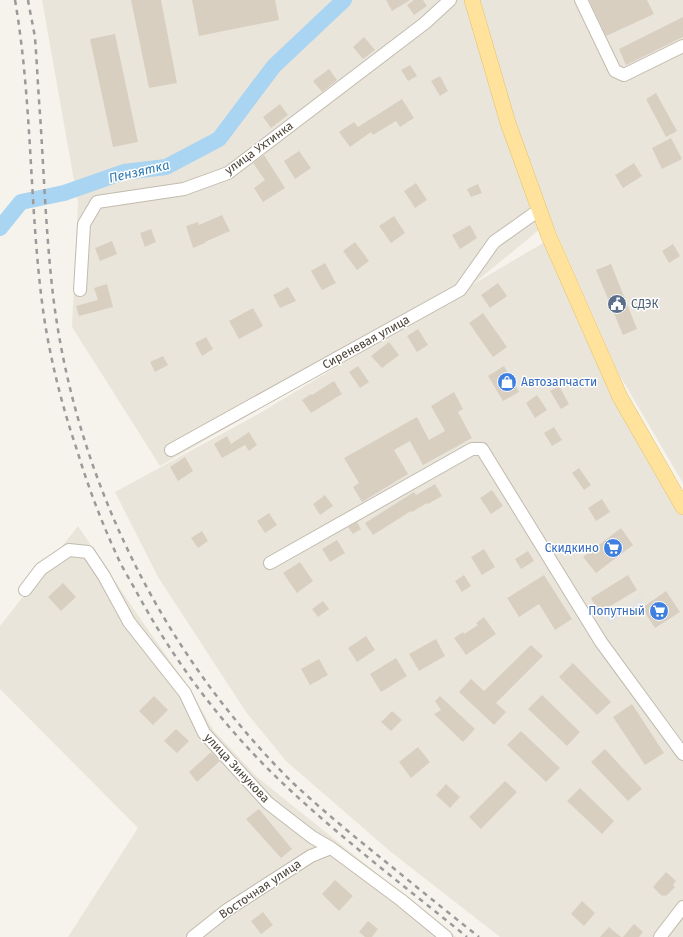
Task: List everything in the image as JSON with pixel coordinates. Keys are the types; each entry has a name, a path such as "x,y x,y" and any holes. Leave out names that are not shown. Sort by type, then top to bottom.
{"main road":[{"path":"472,0 508,123 548,234 620,397 683,507"}],"street":[{"name":"улица Ухтинка","path":"80,290 84,224 97,202 184,189 228,173 425,23 450,0"},
{"path":"581,0 615,71 624,75 683,46"},
{"name":"Сиреневая улица","path":"172,450 460,290 494,242 539,210"},
{"path":"270,563 472,449 482,449 601,642 683,754"},
{"name":"улица Зинукова","path":"25,590 41,569 69,550 88,552 104,576 128,622 185,693 204,733 268,804 401,900 446,937"},
{"name":"Восточная улица","path":"194,937 227,910 311,856 331,848"},
{"path":"660,937 683,907"}],"shaded area":[{"path":"42,0 683,0 683,483 619,374 551,220 472,285 548,240 683,510 683,937 500,937 391,852 286,761 246,712 158,577 115,492 260,413 408,324 160,466 72,327 78,203"},
{"path":"78,526 185,682 214,731 257,777 456,937 68,937 138,828 0,689 0,626"},
{"path":"641,597 644,602 609,625 605,619"}],"building":[{"path":"131,0 161,0 177,83 149,88"},
{"path":"192,0 275,0 279,20 199,36"},
{"path":"386,0 410,0 392,11"},
{"path":"414,0 423,0 427,6 414,15 407,5"},
{"path":"589,0 647,0 654,14 606,36"},
{"path":"683,17 683,37 626,65 619,49"},
{"path":"115,34 138,142 113,147 90,39"},
{"path":"364,37 375,50 363,59 353,47"},
{"path":"410,65 417,76 408,81 401,70"},
{"path":"329,69 337,80 322,92 313,81"},
{"path":"440,76 448,91 440,96 431,81"},
{"path":"656,93 677,131 666,137 646,99"},
{"path":"402,99 414,118 400,127 396,121 373,135 371,132 350,147 339,132 354,122 358,127"},
{"path":"280,104 288,115 271,128 263,117"},
{"path":"671,138 682,159 662,169 652,148"},
{"path":"299,151 311,168 295,179 284,161"},
{"path":"264,155 285,188 263,202 254,188 265,180 253,163"},
{"path":"634,163 642,176 623,188 615,175"},
{"path":"416,183 427,200 415,208 404,191"},
{"path":"478,184 482,193 471,197 467,189"},
{"path":"222,215 230,231 193,248 186,226 198,222 199,225"},
{"path":"394,216 405,233 391,243 379,226"},
{"path":"470,225 477,238 460,249 452,235"},
{"path":"151,229 156,242 145,247 140,233"},
{"path":"112,241 117,254 100,261 95,248"},
{"path":"355,242 369,261 357,270 343,251"},
{"path":"673,244 680,256 669,263 662,251"},
{"path":"325,263 336,283 322,290 311,271"},
{"path":"611,264 637,329 623,335 596,270"},
{"path":"498,283 507,296 490,308 481,295"},
{"path":"107,284 113,307 79,316 76,306 98,300 94,288"},
{"path":"288,287 296,301 280,308 273,295"},
{"path":"253,308 263,326 239,339 229,321"},
{"path":"483,313 507,347 493,357 469,323"},
{"path":"418,329 428,345 417,352 407,336"},
{"path":"206,337 213,349 202,356 195,343"},
{"path":"389,342 399,355 382,368 371,356"},
{"path":"163,356 168,365 155,372 150,362"},
{"path":"358,366 369,382 360,388 349,372"},
{"path":"504,366 519,392 503,401 488,376"},
{"path":"334,381 342,394 311,413 302,400"},
{"path":"559,386 569,404 561,409 550,391"},
{"path":"454,392 463,409 458,412 472,438 423,465 410,441 394,450 408,474 362,502 353,487 359,483 344,458 417,417 429,440 445,431 431,406"},
{"path":"537,395 547,410 535,418 526,403"},
{"path":"554,427 562,440 552,446 544,433"},
{"path":"249,432 257,445 249,451 245,445 222,458 214,444 227,436 231,444"},
{"path":"185,457 193,471 178,481 170,467"},
{"path":"579,468 591,485 584,490 572,473"},
{"path":"435,484 442,496 412,512 411,511 373,535 365,523 414,492 416,495"},
{"path":"492,490 503,506 491,514 480,498"},
{"path":"325,495 333,506 320,515 313,504"},
{"path":"602,499 610,512 596,521 588,508"},
{"path":"269,513 277,525 265,533 257,521"},
{"path":"357,522 361,529 353,534 348,527"},
{"path":"621,528 633,545 596,573 583,557"},
{"path":"202,531 208,541 198,548 191,538"},
{"path":"337,540 345,553 330,562 322,549"},
{"path":"484,549 495,567 482,575 471,557"},
{"path":"528,551 534,561 521,569 515,559"},
{"path":"300,562 313,581 297,593 283,573"},
{"path":"464,575 471,586 462,592 455,581"},
{"path":"544,575 572,619 555,630 539,604 519,617 507,598"},
{"path":"628,575 637,590 599,613 591,598"},
{"path":"63,583 76,597 61,611 48,597"},
{"path":"666,591 680,612 655,628 642,608"},
{"path":"323,601 329,609 318,617 312,609"},
{"path":"484,617 496,634 466,655 454,638 463,632 464,634 478,625 476,623"},
{"path":"366,636 375,650 357,662 348,648"},
{"path":"436,639 445,656 419,671 409,654"},
{"path":"531,645 543,656 496,703 506,712 494,725 459,692 471,679 484,691"},
{"path":"396,658 407,676 381,692 370,674"},
{"path":"319,659 328,675 310,685 301,669"},
{"path":"573,663 611,702 597,715 559,677"},
{"path":"542,695 580,732 567,746 528,709"},
{"path":"154,696 168,710 153,725 139,711"},
{"path":"440,696 475,729 463,742 434,714 441,710 435,701"},
{"path":"632,704 664,753 645,765 613,717"},
{"path":"392,711 402,720 391,731 381,722"},
{"path":"176,729 189,741 177,753 164,741"},
{"path":"521,731 560,768 546,782 507,745"},
{"path":"418,747 430,762 411,778 399,762"},
{"path":"605,749 642,789 628,801 591,762"},
{"path":"211,752 220,761 197,782 189,772"},
{"path":"505,781 517,792 481,829 469,817"},
{"path":"446,784 460,797 450,808 436,795"},
{"path":"580,788 614,821 602,834 567,801"},
{"path":"259,809 292,849 281,858 246,819"},
{"path":"666,872 676,881 673,885 675,887 666,896 662,896 653,887"},
{"path":"335,880 353,896 339,911 322,894"},
{"path":"582,901 595,913 584,926 571,914"},
{"path":"263,912 273,925 261,934 251,921"},
{"path":"368,921 378,929 372,937 365,937 359,932"},
{"path":"634,924 643,932 639,937 623,937"},
{"path":"609,927 621,937 600,937"}],"waterway":[{"name":"Пензятка","path":"0,228 21,202 64,193 124,172 166,167 219,139 274,66 344,0"}],"railway":[{"path":"15,0 25,79 39,278 47,334 62,400 81,464 101,518 120,562 168,645 205,697 245,745 311,809 377,865 467,937"},
{"path":"28,0 35,38 47,227 53,295 64,363 81,430 104,495 132,559 165,620 203,678 246,732 293,783 314,802 479,937"}],"place":[{"name":"СДЭК","path":"617,304"},
{"name":"Автозапчасти","path":"507,382"},
{"name":"Скидкино","path":"613,548"},
{"name":"Попутный","path":"659,611"}]}
